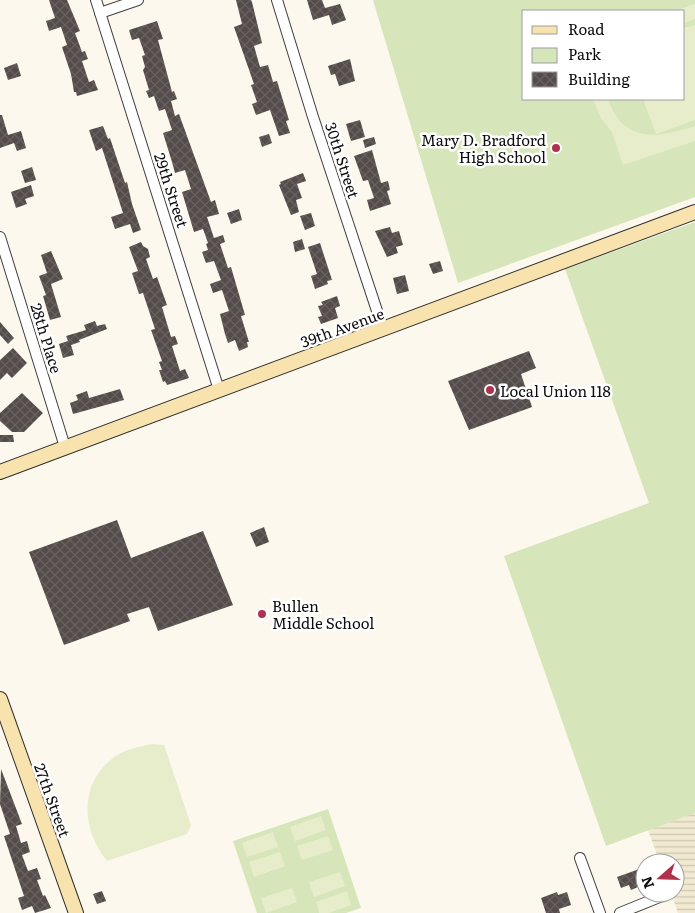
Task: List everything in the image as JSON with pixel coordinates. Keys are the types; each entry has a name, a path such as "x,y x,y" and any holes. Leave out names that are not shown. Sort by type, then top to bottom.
{"street":[{"name":"29th Street","path":"96,0 219,390"},
{"path":"100,13 138,0"},
{"name":"30th Street","path":"276,0 383,329"},
{"name":"39th Avenue","path":"0,472 695,212"},
{"name":"28th Place","path":"0,237 65,447"},
{"name":"27th Street","path":"0,699 76,913"},
{"path":"580,858 600,913"},
{"path":"620,913 645,903"}],"shaded area":[{"path":"695,813 695,913 678,913 674,903 685,903 685,853 656,853 648,830"}],"green space":[{"name":"Mary D. Bradford High School","path":"373,0 695,0 695,197 458,283"},
{"path":"695,4 695,19 685,23 685,10 678,10"},
{"path":"695,25 695,120 656,134 643,100 685,100 685,28"},
{"path":"593,100 608,100 615,114 623,124 644,134 656,135 695,126 695,141 623,165 612,132 601,118"},
{"path":"695,222 695,813 606,846 504,556 649,503 565,269"},
{"path":"152,744 164,745 191,825 187,834 107,861 92,836 89,822 89,794 94,781 102,769 117,755"},
{"path":"328,809 361,908 346,913 257,913 233,841"},
{"path":"321,816 326,830 295,841 290,827"},
{"path":"273,832 278,847 247,857 242,843"},
{"path":"328,836 333,850 302,860 297,846"},
{"path":"280,852 285,866 254,877 249,862"},
{"path":"340,872 345,886 314,897 309,882"},
{"path":"292,888 297,902 266,913 261,898"},
{"path":"347,891 351,905 329,913 319,913 316,902"}],"building":[{"path":"49,0 67,0 80,31 75,33 82,52 85,51 88,59 82,61 89,82 94,80 98,90 77,96 76,92 74,92 71,74 62,47 67,45 61,27 49,31 46,21 55,18"},
{"path":"236,0 251,0 252,2 262,43 254,46 260,67 268,65 273,82 277,81 289,120 286,121 290,133 279,136 270,110 256,115 252,104 257,102 251,85 254,84 234,27 242,24"},
{"path":"307,0 322,0 325,8 340,4 346,20 332,25 329,15 313,20"},
{"path":"157,21 163,39 158,40 172,92 174,91 177,99 171,101 175,116 179,114 211,202 215,200 219,214 207,217 214,238 223,235 225,242 220,244 228,268 231,267 245,315 241,316 249,342 247,342 248,347 239,351 235,340 228,343 220,314 229,311 222,290 213,293 210,284 221,280 214,261 206,263 202,252 208,250 206,244 208,243 203,229 194,232 182,192 191,189 185,170 175,173 163,133 172,130 165,109 159,111 154,96 149,98 146,91 149,90 143,70 145,67 142,56 145,55 139,38 132,40 129,30"},
{"path":"350,59 355,81 339,86 335,74 331,75 328,66"},
{"path":"17,63 21,76 8,80 4,68"},
{"path":"0,115 2,115 8,135 21,131 26,148 17,151 14,143 0,148"},
{"path":"360,120 365,137 351,141 346,124"},
{"path":"103,126 108,139 110,138 125,183 127,182 141,230 133,233 130,224 115,229 111,217 123,213 102,148 96,151 89,130"},
{"path":"269,134 272,143 262,147 259,137"},
{"path":"374,137 376,144 365,148 363,140"},
{"path":"372,150 381,183 388,181 390,190 387,191 391,204 370,211 367,200 374,198 368,180 363,181 354,156"},
{"path":"32,167 36,180 25,183 21,171"},
{"path":"303,173 306,181 297,184 302,198 296,200 299,212 291,215 279,185 281,184 280,182"},
{"path":"31,185 34,196 25,199 27,204 16,208 11,192"},
{"path":"239,209 242,220 231,224 227,213"},
{"path":"311,213 315,226 305,230 300,216"},
{"path":"390,227 392,233 399,231 403,245 396,247 398,253 387,257 375,231"},
{"path":"302,239 305,249 295,252 293,242"},
{"path":"141,242 148,249 150,257 146,259 153,279 157,277 167,305 162,307 171,337 175,336 178,344 172,346 180,371 185,369 189,378 167,385 165,381 163,382 159,370 162,370 159,362 162,361 151,330 155,329 143,293 139,294 132,273 138,271 129,247"},
{"path":"320,243 332,280 327,281 328,284 315,289 311,276 317,274 308,247"},
{"path":"51,251 63,279 51,284 61,317 50,320 43,296 46,295 39,276 47,273 41,255"},
{"path":"440,261 443,271 433,274 429,264"},
{"path":"405,275 409,291 397,294 393,278"},
{"path":"337,296 340,306 335,308 338,318 321,324 318,317 322,316 318,306 323,305 321,302"},
{"path":"95,321 97,326 105,324 107,329 71,345 74,355 63,358 59,344 68,341 66,336 86,330 84,325"},
{"path":"0,322 14,338 8,344 0,335"},
{"path":"13,348 27,363 12,378 7,373 0,380 0,360"},
{"name":"Local Union 118","path":"529,351 536,368 521,374 532,407 469,430 448,381"},
{"path":"120,389 124,400 73,414 70,403 78,400 76,395 87,391 89,398"},
{"path":"22,393 43,413 24,432 12,432 0,421 0,413"},
{"path":"0,435 13,435 14,442 0,442"},
{"path":"117,520 131,558 203,531 233,605 158,631 149,607 127,614 130,621 64,645 29,552"},
{"path":"264,527 269,542 256,547 250,533"},
{"path":"1,769 22,824 16,826 21,843 27,841 30,852 22,855 28,871 37,868 41,879 37,880 43,896 45,895 51,908 35,913 32,906 22,910 18,898 24,896 4,836 10,834 0,804"},
{"path":"635,871 635,888 631,890 629,885 621,888 617,877"},
{"path":"102,891 106,901 97,904 93,894"},
{"path":"557,892 558,895 567,892 571,905 559,909 560,913 546,913 541,898"}],"place":[{"name":"Mary D. Bradford High School","path":"556,148"},
{"name":"Local Union 118","path":"490,390"},
{"name":"Bullen Middle School","path":"262,614"}]}
